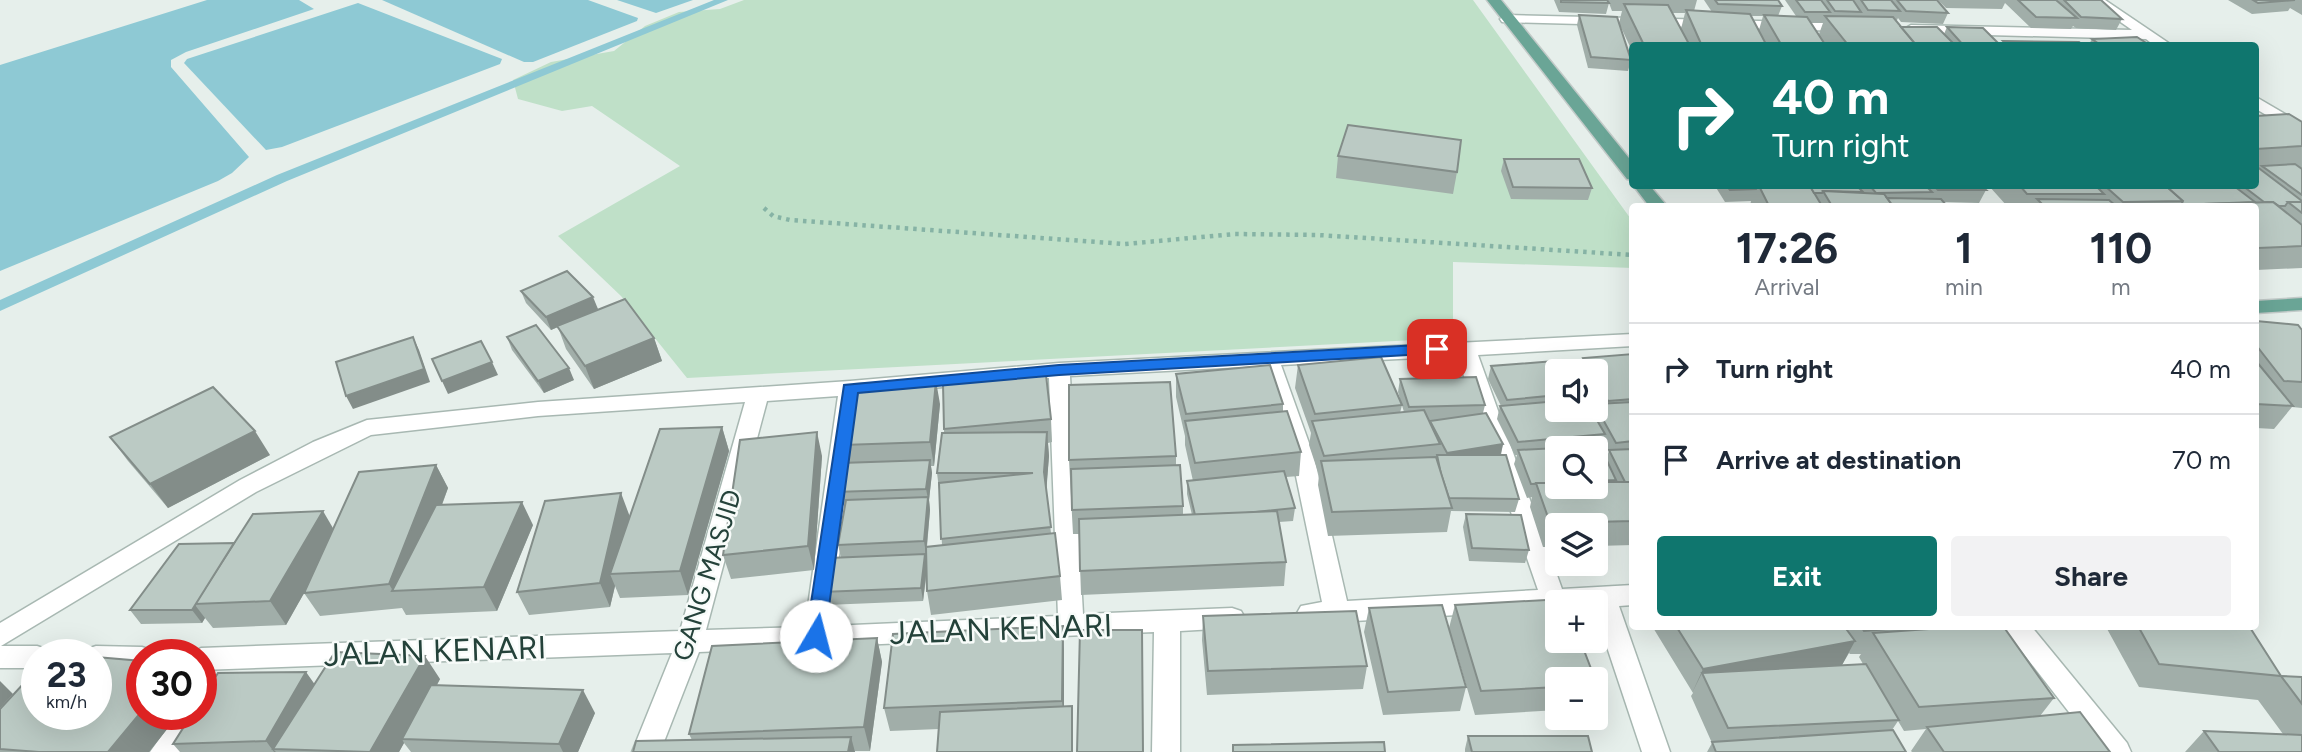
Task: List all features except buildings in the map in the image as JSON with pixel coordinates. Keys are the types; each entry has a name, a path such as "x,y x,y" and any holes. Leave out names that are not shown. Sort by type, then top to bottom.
{"main road":[{"path":"1494,0 1629,170"},
{"path":"1644,189 1655,203"},
{"path":"2259,307 2302,304"}],"street":[{"path":"2096,0 2159,42"},
{"path":"1507,19 1869,28"},
{"path":"1897,28 2148,35"},
{"path":"2259,104 2302,131"},
{"path":"0,636 248,486 321,448 367,428 538,409 758,395 1059,370 1629,340"},
{"path":"1465,348 1550,590"},
{"path":"1269,359 1303,457 1337,612"},
{"path":"1059,370 1071,625"},
{"path":"816,636 850,388"},
{"name":"GANG MASJID","path":"646,752 690,640 758,395"},
{"path":"1608,597 1629,595"},
{"path":"1285,615 1545,599"},
{"path":"1608,612 1656,752"},
{"name":"JALAN KENARI","path":"217,659 1167,622 1259,616"},
{"path":"1166,752 1167,622"},
{"path":"2018,630 2117,752"},
{"path":"0,657 21,657"},
{"path":"217,683 235,659"},
{"path":"164,752 181,730"}],"path":[{"path":"764,208 773,216 790,220 1125,244 1235,234 1318,235 1629,256"}],"green space":[{"path":"744,0 1473,0 1629,216 1629,268 1453,262 1453,338 687,378 621,296 558,236 680,166 592,106 562,111 518,99 513,80 551,62 614,51 645,26 679,12 720,9"}],"water":[{"path":"207,0 299,0 314,9 186,52 171,60 171,67 249,157 232,173 218,181 0,271 0,65"},
{"path":"382,0 588,0 638,18 637,21 533,62 524,62"},
{"path":"617,0 693,0 656,13"},
{"path":"358,3 502,59 500,64 282,147 266,150 184,63 187,59"}],"waterway":[{"path":"0,306 282,178 723,0"}],"route":[{"path":"816,636 850,388 1059,370 1437,349"}]}
